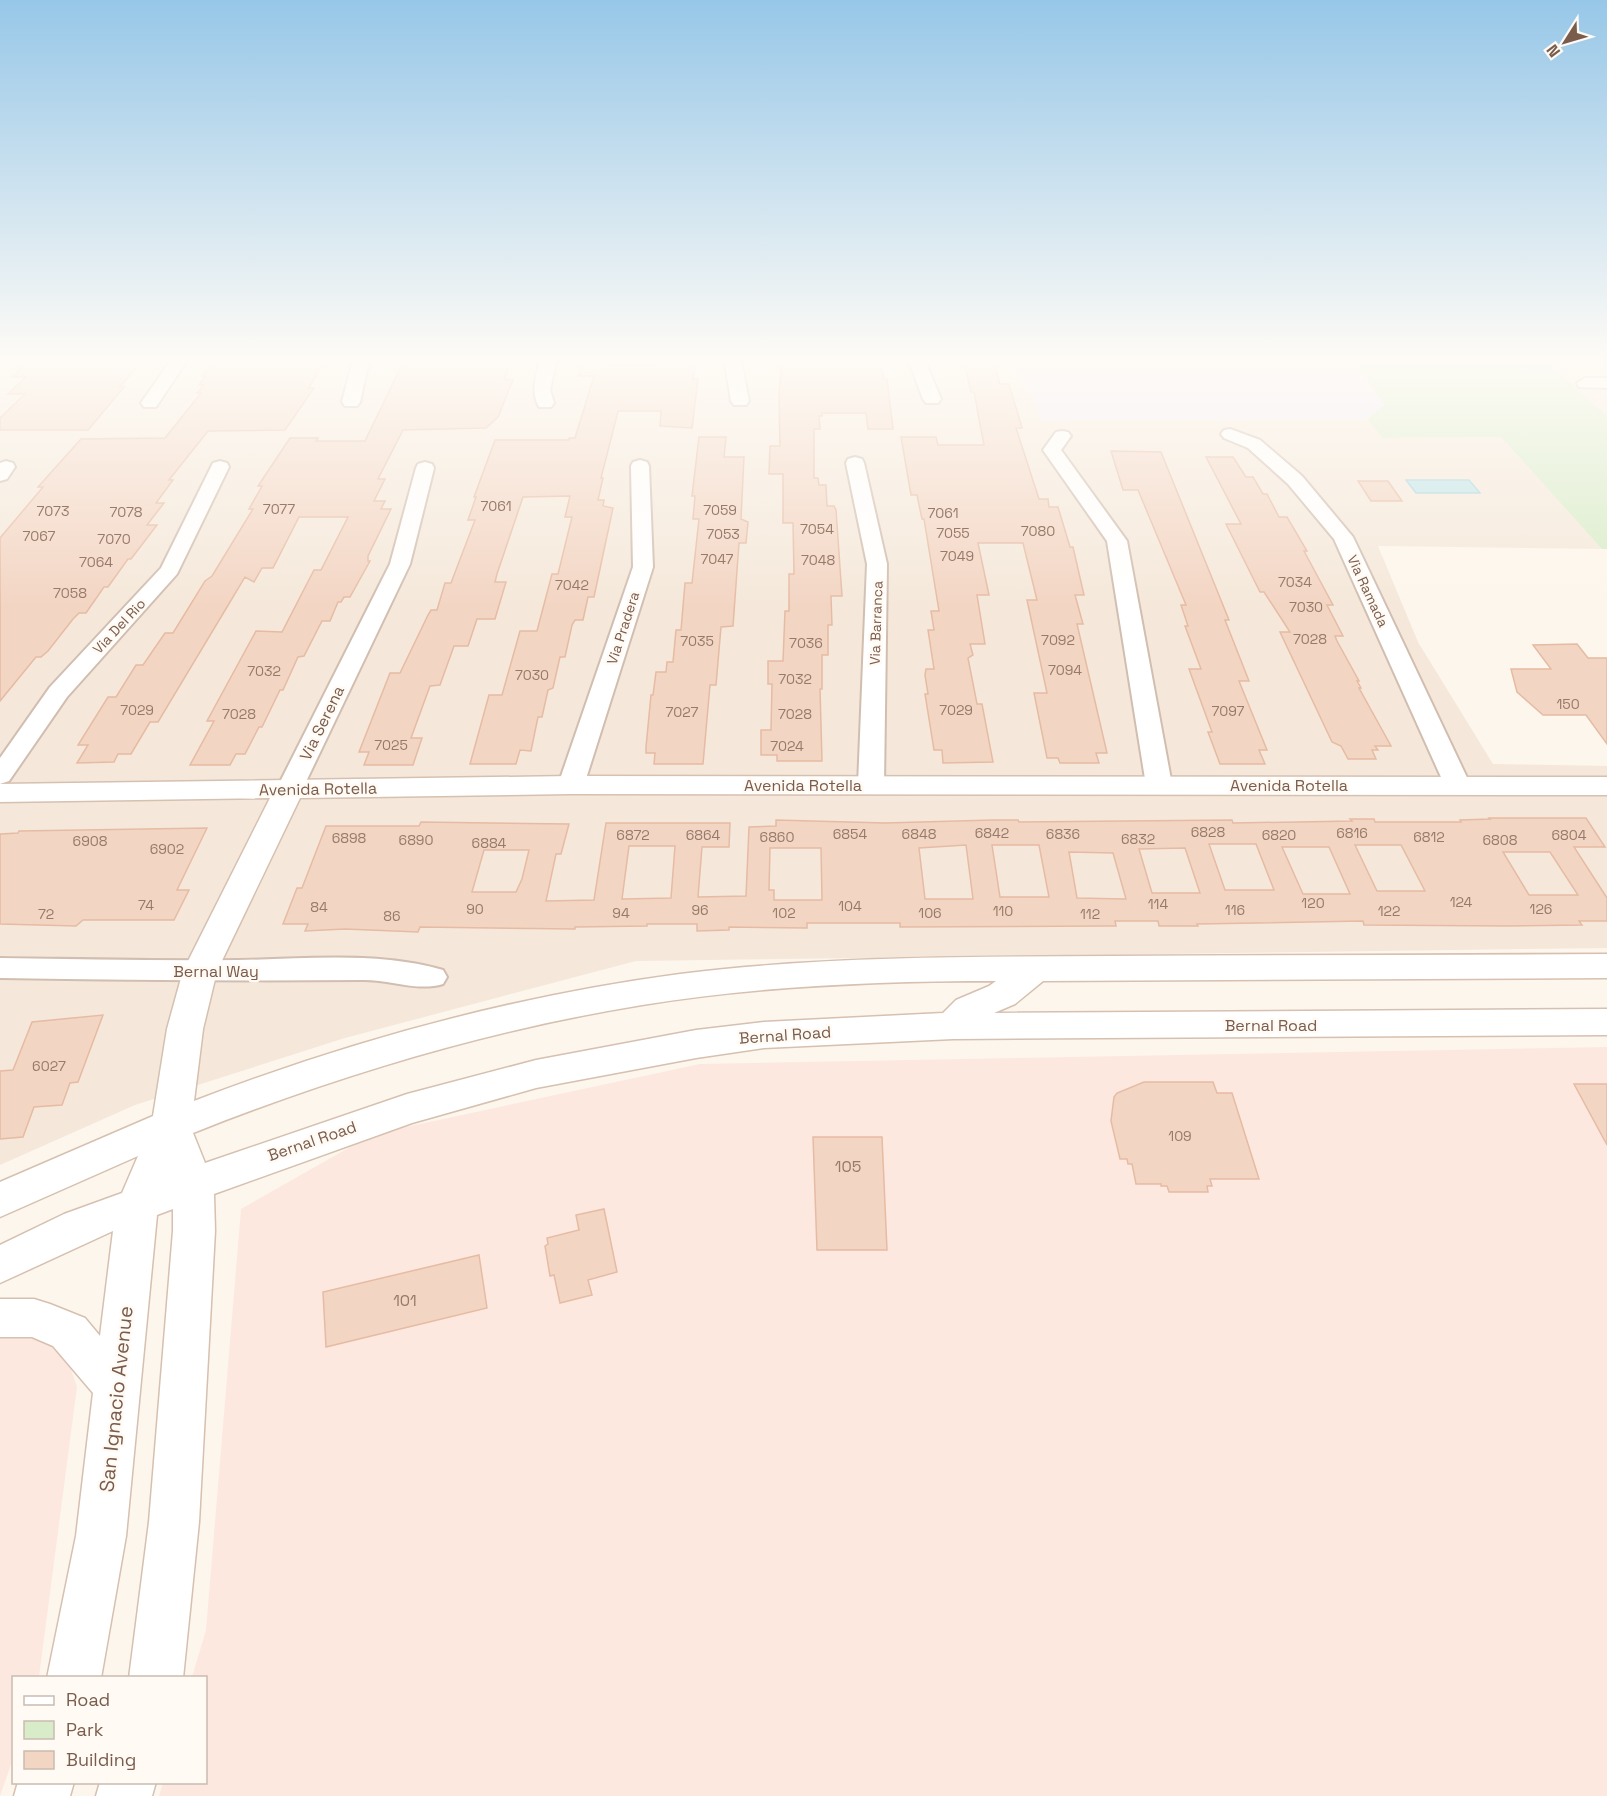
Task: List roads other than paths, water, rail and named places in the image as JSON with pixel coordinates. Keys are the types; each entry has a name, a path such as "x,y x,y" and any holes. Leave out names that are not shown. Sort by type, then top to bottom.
{"street":[{"path":"1059,440 1052,450 1117,541 1159,785"},
{"name":"Via Ramada","path":"1244,440 1254,444 1295,480 1343,537 1458,786"},
{"name":"Via Barranca","path":"855,463 877,564 871,785"},
{"name":"Via Pradera","path":"571,785 643,567 640,466"},
{"name":"Via Del Rio","path":"0,776 58,692 170,570 220,467"},
{"name":"Via Serena","path":"200,971 400,564 425,468"},
{"name":"Avenida Rotella","path":"0,793 571,785 1607,786"},
{"path":"0,1200 171,1126 259,1093 414,1043 594,1001 691,986 841,973 1607,966"},
{"name":"Bernal Way","path":"0,968 200,971 376,969 432,977"},
{"path":"953,1026 969,1009 1002,995 1034,970"},
{"name":"San Ignacio Avenue","path":"74,1676 101,1536 137,1205 171,1126 185,1029 200,971"},
{"name":"Bernal Road","path":"0,1265 79,1226 407,1109 481,1087 589,1063 696,1044 764,1035 953,1026 1607,1022"},
{"name":"San Ignacio Avenue","path":"156,1676 175,1511 194,1231 193,1184 171,1126"},
{"path":"0,1318 34,1318 69,1332 116,1386"}],"water":[{"path":"1406,480 1469,480 1480,493 1416,493"}]}
